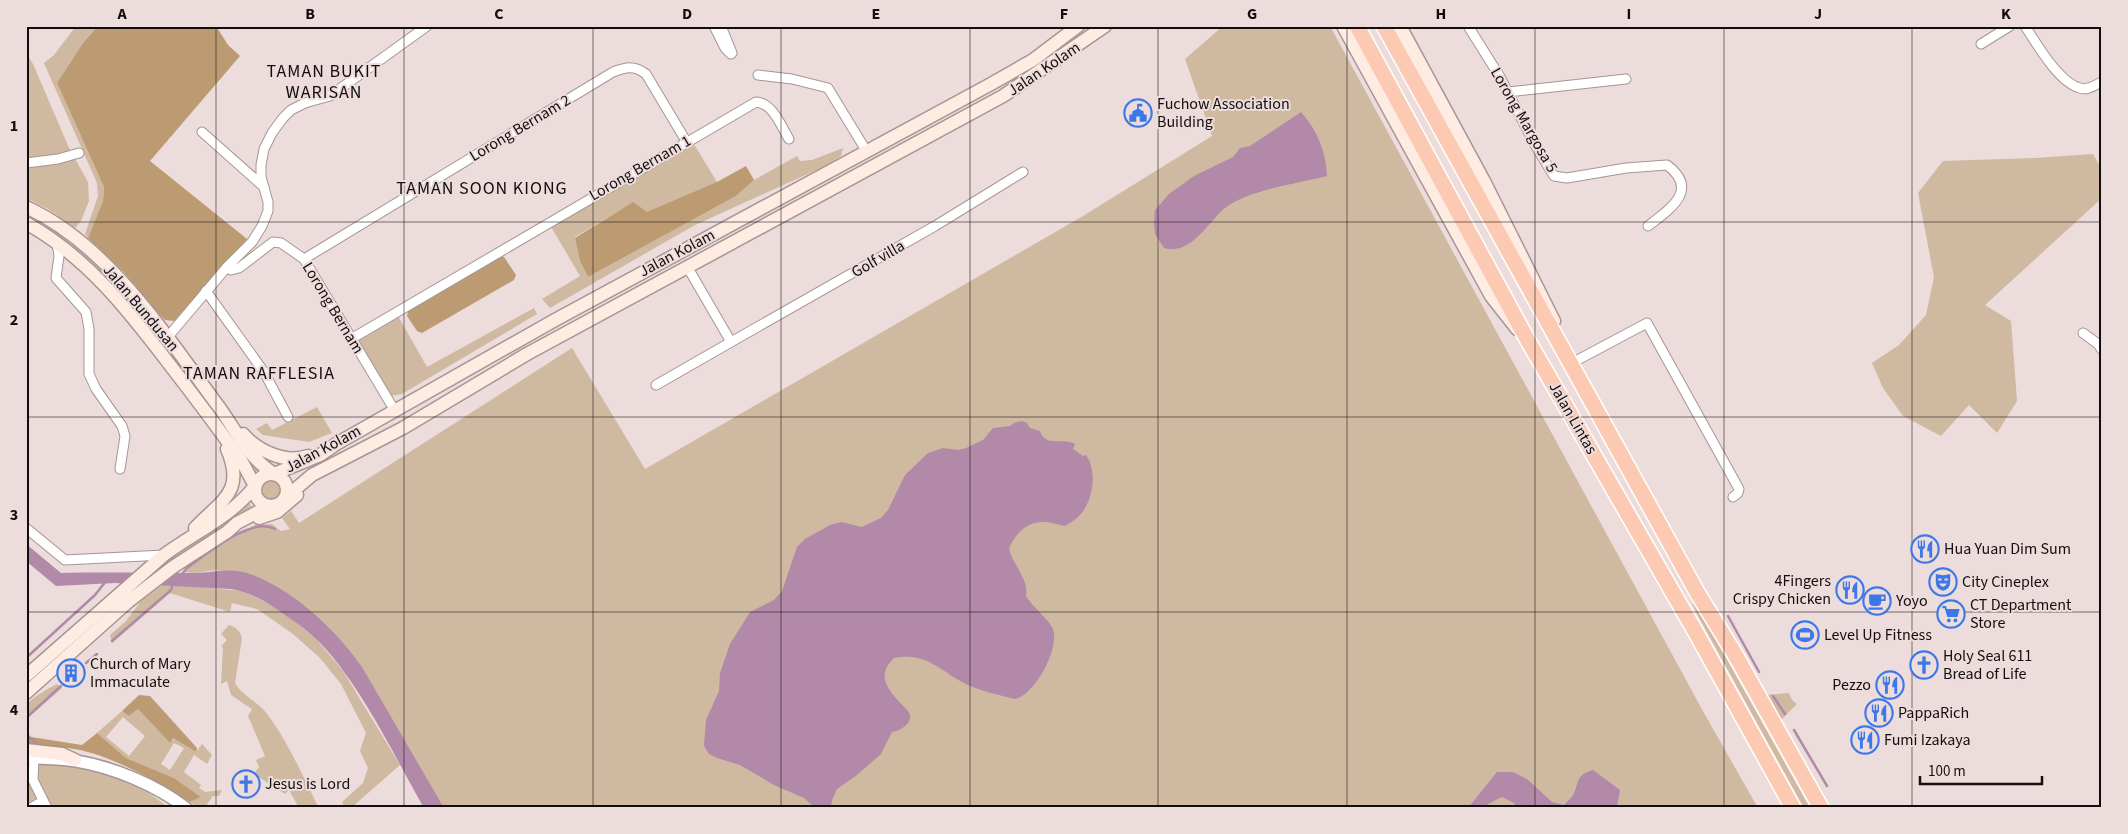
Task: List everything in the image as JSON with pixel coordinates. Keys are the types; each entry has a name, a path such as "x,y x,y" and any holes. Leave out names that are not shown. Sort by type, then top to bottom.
{"highway":[{"name":"Jalan Lintas","path":"1357,26 1527,339 1695,631 1793,808"},
{"name":"Jalan Lintas","path":"1384,26 1698,594 1736,656 1821,808"},
{"path":"1695,631 1684,602 1685,597 1690,593 1698,594"}],"main road":[{"name":"Jalan Kolam","path":"274,474 320,455 336,444 555,320 867,152 1024,64 1078,26"},
{"name":"Jalan Kolam","path":"285,498 312,475 403,428 527,354 1003,96 1105,26"},
{"path":"1343,26 1491,296 1527,339"},
{"name":"Jalan Lintas","path":"1400,26 1509,228 1561,335 1569,362"},
{"name":"Jalan Bundusan","path":"26,207 47,218 98,257 126,286 232,424 246,448 274,474"},
{"name":"Jalan Bundusan","path":"26,223 78,259 121,303 218,428 241,460 255,486"},
{"path":"728,226 743,227 748,234"},
{"path":"232,424 255,445 280,457 306,457 336,444"},
{"path":"26,676 126,587 184,540 218,508 229,494 232,483 233,461 218,428"},
{"name":"Jalan Kolam","path":"26,694 173,566 227,532 251,520 277,512 291,502 324,470"},
{"path":"184,540 193,537 235,508 264,475 274,474 285,480 288,489 285,498 278,504 269,506 258,499 255,486"},
{"name":"Jalan Kolam","path":"227,532 237,523 269,506"},
{"path":"29,755 62,754 75,760"}],"street":[{"path":"167,338 227,267 252,242 262,226 268,211 261,177 264,149 272,133 287,114 305,103 330,96 427,26"},
{"path":"714,26 725,48 731,54 720,26"},
{"name":"Lorong Margosa 5","path":"1468,26 1508,92 1535,145 1554,176 1567,178 1626,168 1667,165 1679,174 1682,188 1675,204 1648,226"},
{"path":"1981,44 2010,26"},
{"path":"2025,26 2053,67 2069,81 2080,88 2092,88 2102,82"},
{"name":"Lorong Bernam 2","path":"304,259 613,72 623,68 635,68 646,74 686,141"},
{"path":"758,75 792,79 828,88 867,152"},
{"path":"1508,92 1626,79"},
{"name":"Lorong Bernam 1","path":"352,339 686,141 756,102 770,108 789,139"},
{"path":"202,132 264,188"},
{"path":"26,163 58,159 79,153"},
{"name":"Golf villa","path":"656,385 935,226 1023,172"},
{"path":"56,242 59,264 56,269 56,278 86,312 89,329 88,365 92,382 124,430 125,442 120,469"},
{"name":"Lorong Bernam","path":"227,267 231,270 239,268 273,242 281,243 304,259 395,411"},
{"path":"59,264 78,259"},
{"path":"688,268 731,342"},
{"path":"206,291 264,372 288,417"},
{"path":"1569,362 1647,323 1739,489 1733,497"},
{"path":"2083,333 2098,344 2102,350"},
{"path":"26,528 65,560 164,555"},
{"path":"29,755 30,781 45,804 31,808"},
{"path":"75,760 113,771 166,795 186,808"},
{"path":"166,795 166,799 176,808"}],"shaded area":[{"path":"76,26 98,26 83,43 57,83 104,187 103,201 88,238 85,234 98,196 97,183 44,63 54,55"},
{"path":"98,26 219,26 218,29 228,45 240,56 150,161 247,239 174,321 165,320 123,271 88,238 103,201 104,187 57,83 83,43"},
{"path":"1223,26 1330,26 1704,713 1758,808 444,808 331,630 290,596 250,574 216,570 194,573 184,572 186,567 227,539 255,525 272,524 281,531 290,529 282,518 291,511 299,523 572,348 645,469 1083,216 1212,136 1185,59"},
{"path":"26,53 33,64 69,148 88,182 89,201 81,221 75,228 48,209 26,198"},
{"path":"1301,112 1312,126 1320,141 1325,158 1327,176 1274,188 1235,201 1225,208 1191,243 1174,249 1164,248 1155,234 1155,210 1169,194 1194,176 1233,157 1240,148 1250,146"},
{"path":"692,141 722,190 648,234 630,204 575,237 580,261 588,277 736,196 754,180 797,156 800,161 812,160 843,148 841,156 823,167 695,225 550,308 542,299 580,276 550,225"},
{"path":"2093,154 2102,170 2102,198 1985,305 2011,321 2017,401 1997,433 1969,405 1941,436 1903,416 1883,388 1872,363 1899,345 1926,315 1934,277 1918,193 1943,161"},
{"path":"746,166 754,180 736,196 588,277 580,261 575,238 633,202 647,212 717,182"},
{"path":"47,225 77,248 131,301 179,361 246,452 263,467 254,473 178,366 128,302 90,262 62,238 46,228"},
{"path":"501,256 504,257 516,275 514,280 422,333 417,331 407,316 408,311"},
{"path":"534,308 537,314 402,394 385,397 357,344 361,338 398,316 427,367"},
{"path":"317,407 332,433 309,442 263,435 256,429 267,423 272,430"},
{"path":"1022,421 1027,423 1030,428 1040,431 1042,436 1050,441 1075,444 1073,449 1083,456 1086,455 1090,462 1093,478 1087,504 1076,518 1065,526 1039,522 1028,526 1015,537 1009,548 1013,560 1023,577 1026,596 1053,629 1053,647 1049,658 1038,680 1030,689 1023,696 1015,699 971,686 925,660 906,657 894,658 885,673 885,680 892,693 908,711 910,715 909,722 903,728 892,732 881,754 837,789 831,808 814,807 804,798 774,785 740,765 709,754 704,746 706,720 719,691 720,673 730,644 750,612 774,600 782,591 797,547 805,539 830,525 841,522 862,527 881,518 888,510 905,475 928,453 943,448 958,450 966,448 983,440 993,428 1010,426"},
{"path":"272,477 281,480 284,489 281,498 272,501 263,498 260,489 263,480"},
{"path":"249,503 255,511 161,570 153,570 215,530"},
{"path":"26,544 61,573 194,573 235,571 250,574 282,590 313,613 352,653 444,808 424,808 381,729 344,672 315,638 273,606 253,595 231,589 115,583 56,586 26,561"},
{"path":"164,584 244,591 277,608 297,623 317,640 343,671 400,765 351,808 345,808 342,802 363,783 368,768 360,751 366,733 341,684 320,658 293,634 257,609 232,603 230,612 170,593 112,643 110,635 126,621 141,601"},
{"path":"1691,600 1694,601 1810,808 1804,808"},
{"path":"229,625 240,633 242,638 235,683 271,719 319,808 299,808 289,790 285,794 254,774 259,767 256,760 265,756 248,716 252,709 231,695 227,681 221,684 223,648 221,646 227,640 221,634"},
{"path":"57,684 62,688 29,717 26,717 26,705 36,696"},
{"path":"1789,693 1792,700 1797,704 1780,721 1766,695"},
{"path":"139,695 150,696 197,748 196,752 173,738 170,743 138,709 129,716 122,711"},
{"path":"138,709 169,742 173,738 196,752 202,744 212,755 207,764 194,755 184,772 201,785 199,788 205,792 222,790 219,796 213,796 207,804 212,808 197,808 190,802 201,797 174,778 126,758 97,733 122,711 129,716","holes":["123,717 145,736 129,756 106,737","174,743 184,748 170,770 161,764"]},
{"path":"26,717 29,717 27,733 31,737 82,745 97,733 126,758 174,778 201,797 190,802 132,769 84,751 68,748 26,746"},
{"path":"40,765 72,766 108,774 142,789 157,798 168,808 26,808 26,768 38,768"},
{"path":"1593,770 1620,790 1615,808 1516,808 1514,803 1502,797 1484,808 1468,808 1497,772 1513,772 1527,779 1552,802 1564,805 1573,795 1583,774"}],"waterway":[{"path":"182,574 187,568 217,546 242,532 265,526 275,529"},
{"path":"26,658 95,595 106,581"},
{"path":"112,641 171,590 173,583"},
{"path":"1728,616 1759,672"},
{"path":"86,663 97,654"},
{"path":"67,681 79,670"},
{"path":"26,718 61,686"},
{"path":"1773,696 1785,714"},
{"path":"1794,730 1827,786"},
{"path":"26,735 36,742"}],"place":[{"name":"Fuchow Association Building","path":"1138,113"},
{"name":"Hua Yuan Dim Sum","path":"1925,549"},
{"name":"City Cineplex","path":"1943,582"},
{"name":"4Fingers Crispy Chicken","path":"1850,590"},
{"name":"Yoyo","path":"1877,601"},
{"name":"CT Department Store","path":"1951,614"},
{"name":"Level Up Fitness","path":"1805,635"},
{"name":"Holy Seal 611 Bread of Life","path":"1924,665"},
{"name":"Church of Mary Immaculate","path":"71,673"},
{"name":"Pezzo","path":"1890,685"},
{"name":"PappaRich","path":"1879,713"},
{"name":"Fumi Izakaya","path":"1865,740"},
{"name":"Jesus is Lord","path":"246,784"}],"district":[{"name":"TAMAN BUKIT WARISAN","path":"324,81"},
{"name":"TAMAN SOON KIONG","path":"482,188"},
{"name":"TAMAN RAFFLESIA","path":"259,373"}]}
